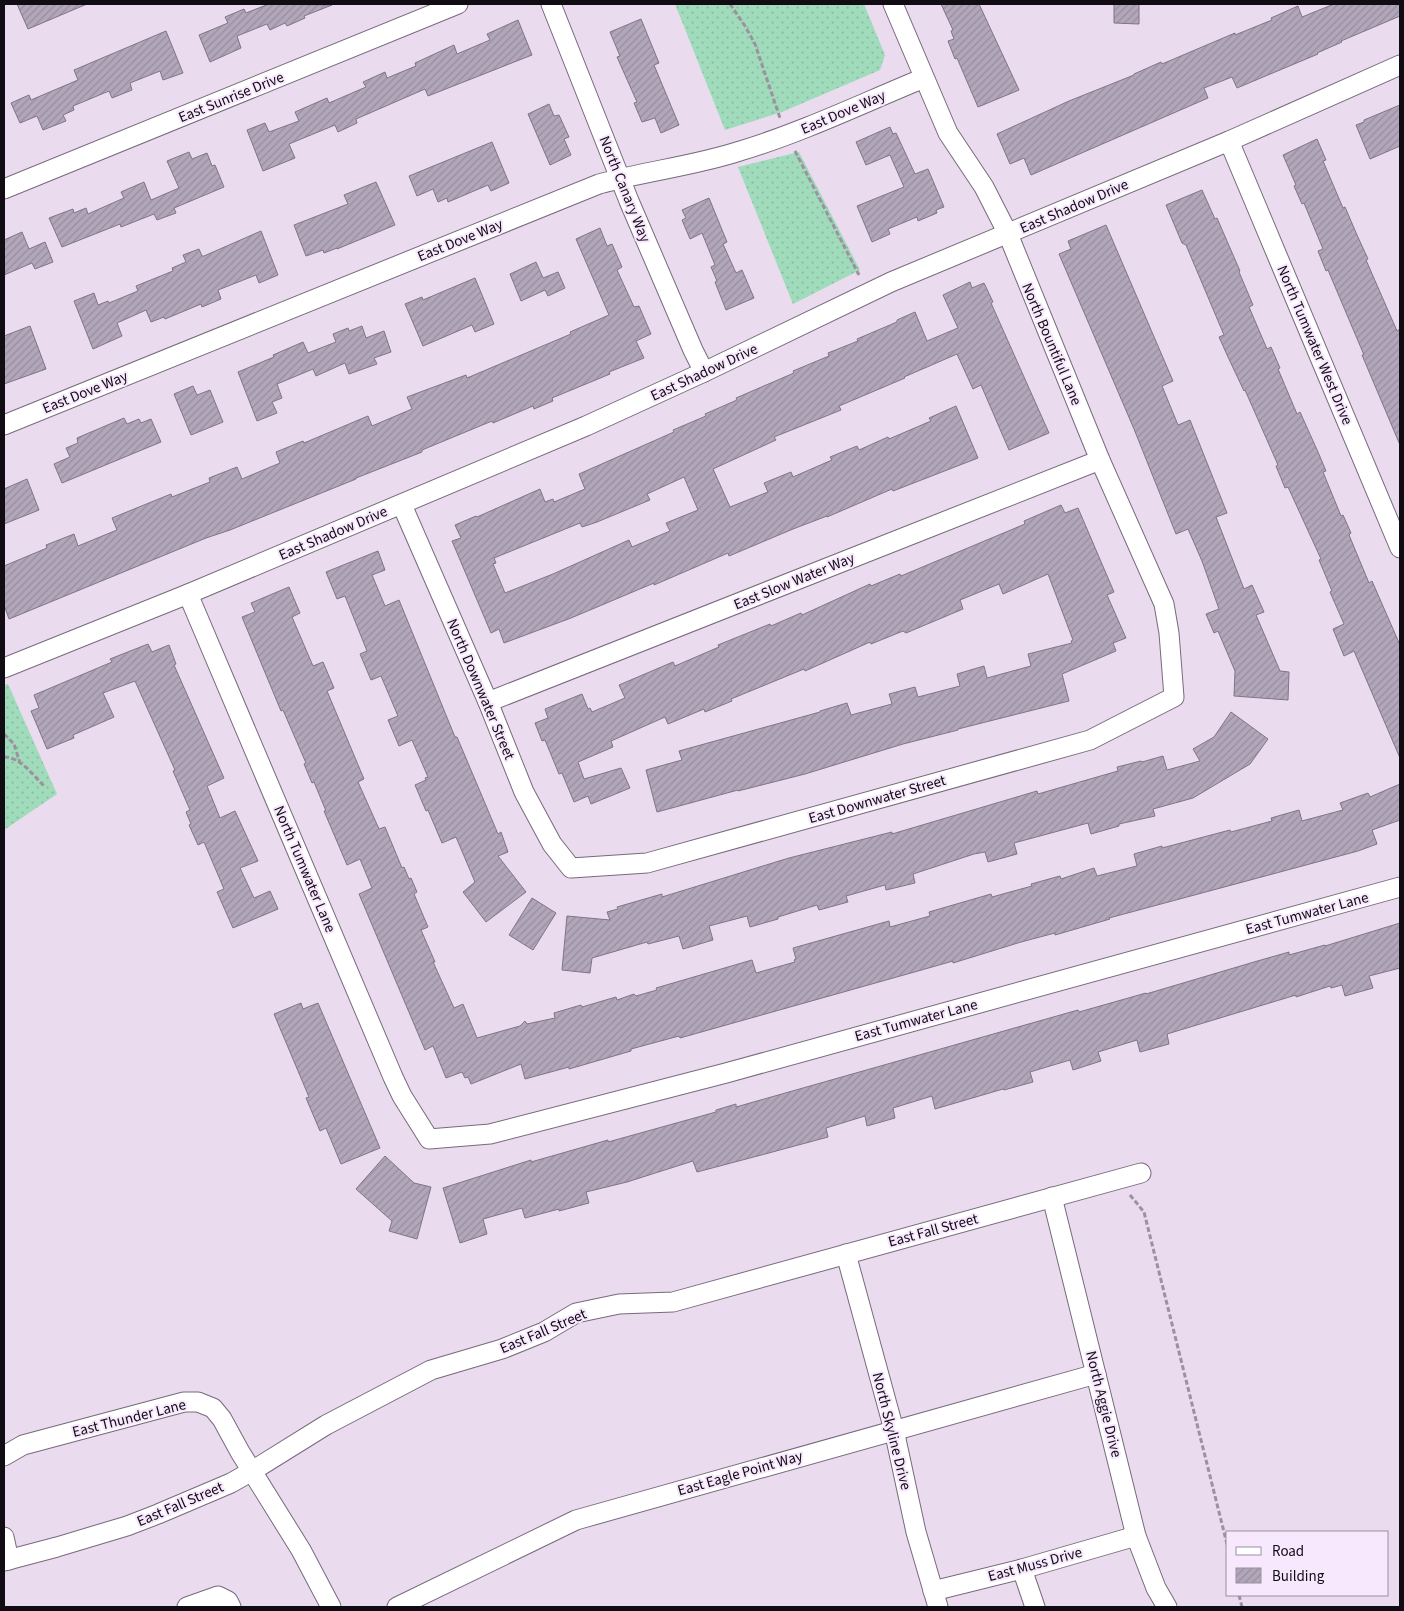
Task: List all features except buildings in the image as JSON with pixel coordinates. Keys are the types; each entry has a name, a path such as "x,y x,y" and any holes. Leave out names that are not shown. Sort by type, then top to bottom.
{"street":[{"name":"East Sunrise Drive","path":"4,189 458,4"},
{"name":"North Canary Way","path":"551,4 620,178 704,372"},
{"name":"North Bountiful Lane","path":"893,4 948,134 988,194 1008,234 1100,460 1164,604 1169,633 1174,698"},
{"name":"East Shadow Drive","path":"4,668 188,594 586,426 704,372 891,282 1229,141 1400,65"},
{"name":"East Dove Way","path":"4,425 599,184 620,178 690,165 739,152 781,137 924,78"},
{"name":"North Tumwater West Drive","path":"1229,141 1400,548"},
{"name":"East Slow Water Way","path":"488,702 1100,460"},
{"name":"North Downwater Street","path":"402,504 488,702 524,792 552,844 571,868"},
{"name":"North Tumwater Lane","path":"188,594 393,1077 402,1096 429,1139"},
{"name":"East Downwater Street","path":"571,868 647,864 1090,740 1174,698"},
{"name":"East Tumwater Lane","path":"429,1139 490,1134 518,1127 726,1073 1400,887"},
{"name":"East Fall Street","path":"6,1560 126,1526 231,1483 326,1424 431,1370 502,1349 544,1332 576,1313 619,1304 672,1302 1141,1173"},
{"name":"North Aggie Drive","path":"1052,1197 1136,1536 1156,1588 1167,1607"},
{"name":"North Skyline Drive","path":"846,1254 894,1430 916,1532 936,1599"},
{"name":"East Eagle Point Way","path":"397,1607 576,1520 1096,1374"},
{"name":"East Thunder Lane","path":"4,1456 23,1445 184,1402 198,1402 213,1408 222,1419 301,1550 331,1607"},
{"name":"East Muss Drive","path":"936,1599 1022,1569 1136,1536"},
{"path":"4,1537 6,1560"},
{"path":"1022,1569 1035,1607"},
{"path":"187,1607 225,1602"}],"path":[{"path":"4,734 14,744 20,763"},
{"path":"4,757 11,757 20,763 44,786"},
{"path":"1130,1195 1144,1212 1226,1540"}],"green space":[{"path":"675,4 864,4 885,55 880,70 782,112 725,130"},
{"path":"799,152 860,270 793,304 738,167"},
{"path":"8,684 57,794 4,830 4,685"}]}
